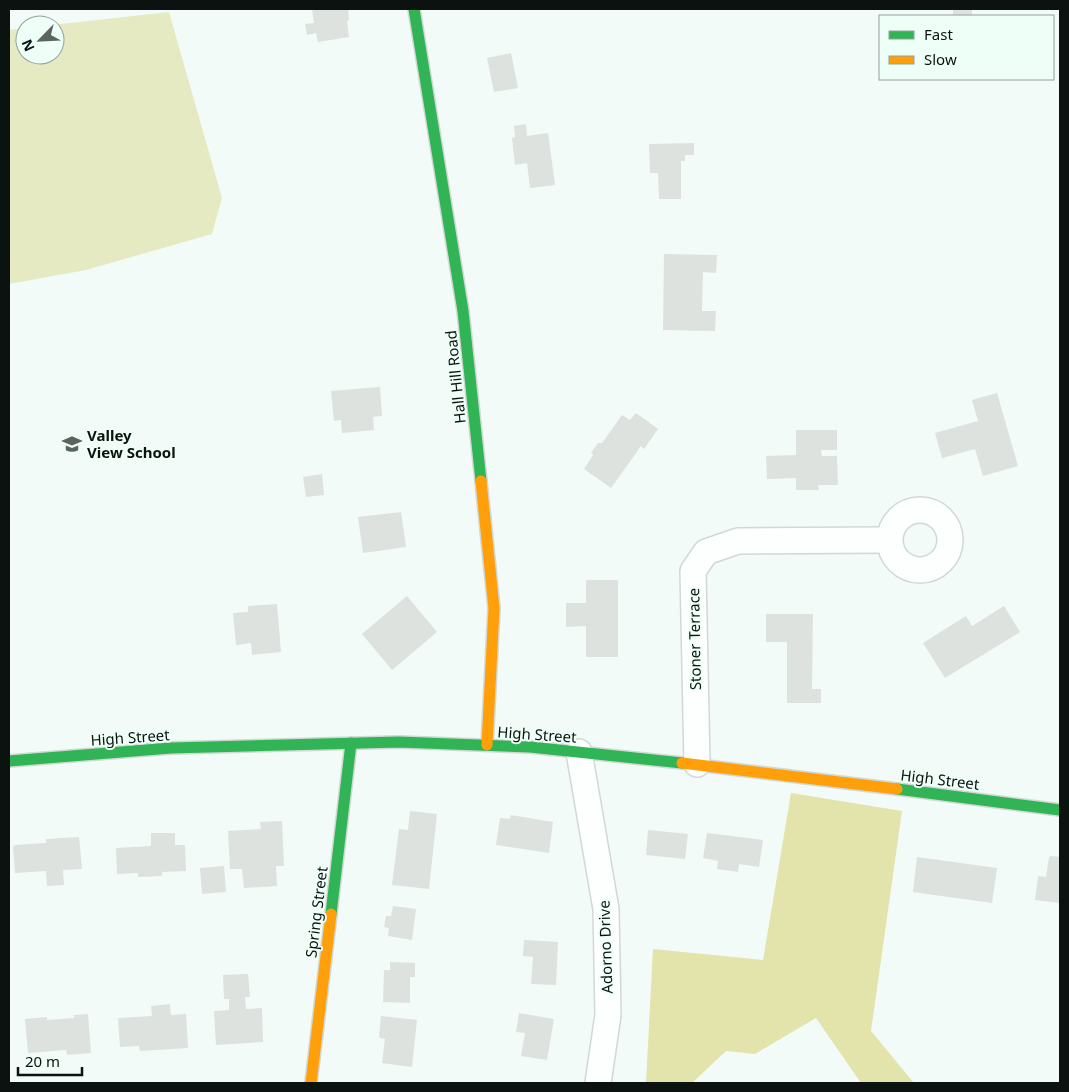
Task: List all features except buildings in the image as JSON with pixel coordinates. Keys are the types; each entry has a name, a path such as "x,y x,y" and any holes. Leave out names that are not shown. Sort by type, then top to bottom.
{"street":[{"name":"Hall Hill Road","path":"414,9 464,320 494,608 487,745"},
{"name":"Stoner Terrace","path":"697,764 692,571 706,552 738,541 889,540"},
{"name":"High Street","path":"9,761 171,748 351,743 399,742 530,747 697,764 1060,810"},
{"name":"Spring Street","path":"311,1083 351,743"},
{"name":"Adorno Drive","path":"579,752 606,908 608,1015 598,1083"}],"green space":[{"path":"169,12 222,198 212,234 86,270 9,284 9,30 15,29 15,65 65,65 65,24"},
{"path":"791,793 902,811 871,1031 914,1083 861,1083 816,1018 755,1054 726,1051 692,1083 646,1083 653,949 763,960"}],"traffic: fast":[{"path":"414,9 463,311 481,481"},
{"path":"9,761 171,748 399,742 530,747 682,763"},
{"path":"331,914 351,743"},
{"path":"897,789 1060,810"}],"traffic: slow":[{"path":"481,481 494,608 487,745"},
{"path":"682,763 897,789"},
{"path":"311,1083 331,914"}],"place":[{"name":"Valley View School","path":"72,444"}]}
